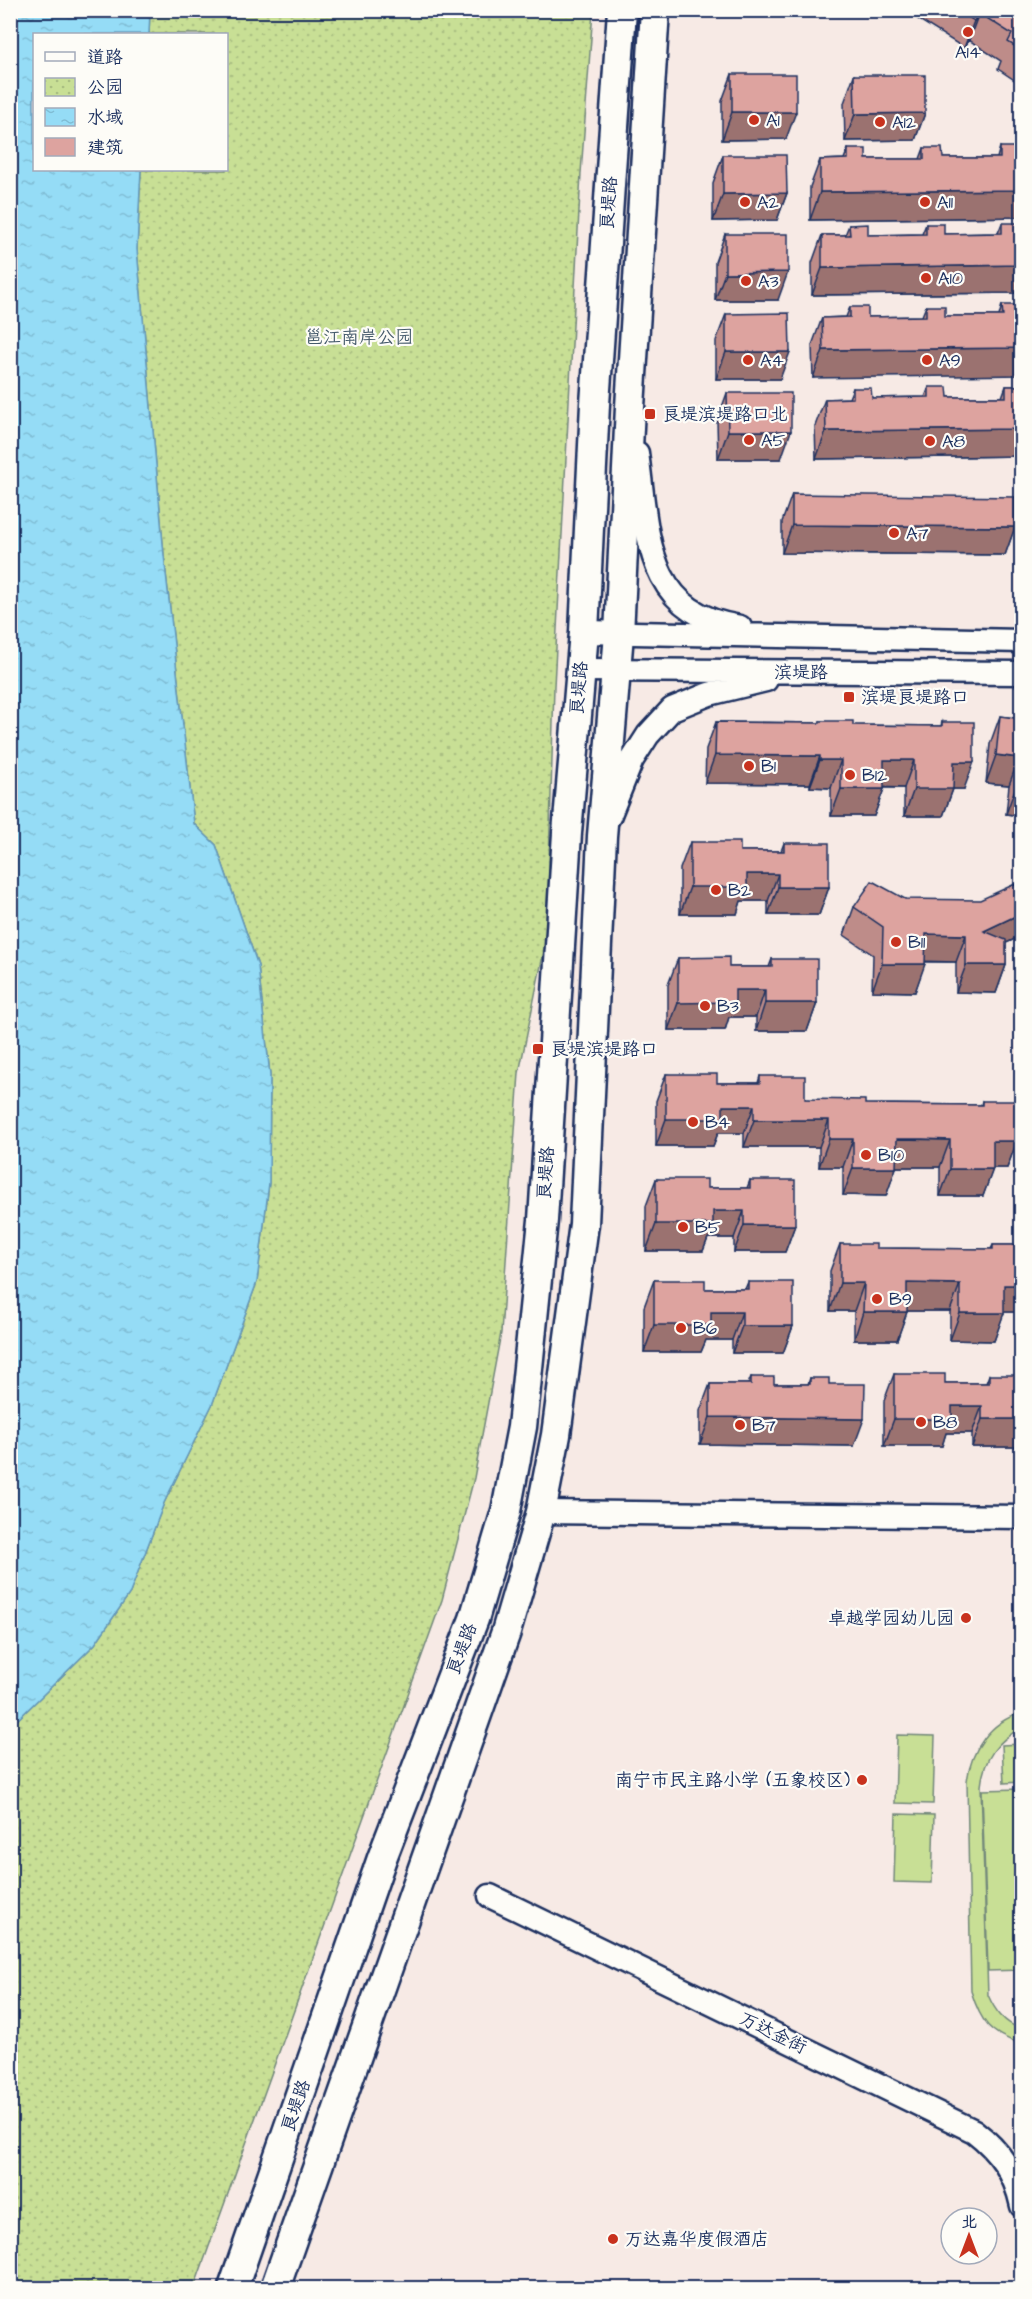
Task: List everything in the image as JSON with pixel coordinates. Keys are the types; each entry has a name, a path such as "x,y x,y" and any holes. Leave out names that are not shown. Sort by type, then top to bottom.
{"main road":[{"name":"良堤路","path":"233,2289 378,1870 474,1619 506,1511 522,1427 543,1220 567,833 584,632 595,404 622,10"},
{"name":"良堤路","path":"275,2289 506,1632 541,1512 556,1435 584,1224 602,836 619,634 630,406 656,10"},
{"path":"595,404 630,406"},
{"path":"567,833 602,836"}],"street":[{"path":"630,406 651,554 669,590 699,615 728,625 813,637"},
{"name":"滨堤路","path":"584,632 1022,641"},
{"path":"812,672 773,669 766,663 764,655 771,642 813,637"},
{"name":"滨堤路","path":"581,670 1022,672"},
{"path":"602,836 632,760 648,735 672,709 710,694 812,672"},
{"path":"541,1512 1022,1517"},
{"name":"万达金街","path":"490,1896 974,2131 991,2144 1007,2163 1018,2188 1022,2206"}],"green space":[{"name":"邕江南岸公园","path":"150,11 593,11 581,173 554,686 547,936 519,1073 501,1333 474,1478 442,1600 194,2288 11,2288 11,1726 95,1644 130,1593 164,1503 212,1405 257,1282 269,1183 270,1075 258,966 216,845 194,824 164,555 137,249 141,171 228,171 228,33 149,33"},
{"path":"1021,1713 1021,1728 993,1751 985,1767 981,1786 988,1995 1001,2016 1021,2029 1021,2044 1002,2036 988,2026 971,1991 967,1781 978,1748 991,1730 1010,1717"},
{"path":"897,1735 935,1736 933,1804 895,1803"},
{"path":"1021,1744 1021,1782 1004,1783 1002,1745"},
{"path":"1021,1789 1021,1970 988,1971 982,1790"},
{"path":"896,1814 934,1815 932,1883 894,1882"}],"water":[{"path":"11,10 150,11 149,33 33,33 33,171 141,171 137,249 164,555 194,824 216,845 258,966 270,1075 269,1183 257,1282 212,1405 164,1503 130,1593 95,1644 11,1726"}],"building":[{"path":"958,10 1022,10 1022,51 1008,42 1012,34 979,13 974,21"},
{"path":"732,74 796,74 796,112 732,112"},
{"path":"854,75 925,75 925,113 855,114"},
{"path":"1000,147 1019,147 1019,158 1022,158 1022,190 820,192 820,160 848,159 848,149 866,149 866,159 924,159 924,148 942,148 943,158 1000,158"},
{"path":"723,155 786,155 787,193 723,194"},
{"path":"1002,223 1020,223 1022,265 822,268 822,235 850,235 849,225 868,224 868,235 926,234 926,224 944,224 944,234 1002,233"},
{"path":"725,234 788,234 788,272 725,273"},
{"path":"1002,305 1021,305 1022,348 823,350 822,318 850,317 850,307 868,307 868,317 926,316 926,306 945,306 945,316 1003,316"},
{"path":"789,313 790,352 726,352 726,314"},
{"path":"1006,386 1022,386 1022,429 826,431 825,399 853,398 853,388 871,388 872,398 929,397 929,387 947,387 948,397 1006,397"},
{"path":"727,393 791,393 791,431 728,431"},
{"path":"792,494 1015,497 1015,527 792,525"},
{"path":"1000,716 1022,719 1022,787 1016,786 1019,758 996,755"},
{"path":"820,721 853,721 853,725 942,726 942,722 974,722 974,762 954,762 953,789 914,789 914,760 884,760 884,789 841,789 841,760 820,760 820,756 715,755 716,722 820,723"},
{"path":"690,842 740,842 740,851 784,851 784,843 829,843 829,887 778,887 778,874 747,874 747,887 690,887"},
{"path":"872,881 905,899 980,900 1015,884 1022,898 1022,913 984,931 1006,940 1006,965 966,965 966,935 926,934 925,964 882,964 883,927 854,907"},
{"path":"729,957 729,967 772,967 772,959 817,959 817,1003 765,1003 765,990 735,990 735,1002 678,1003 678,958"},
{"path":"666,1074 717,1074 717,1083 760,1083 760,1076 805,1076 805,1099 865,1100 865,1104 982,1105 982,1101 1018,1101 1017,1141 993,1141 993,1169 950,1169 950,1140 923,1139 897,1139 896,1168 853,1168 853,1139 829,1139 829,1120 754,1120 754,1106 723,1106 723,1119 666,1119"},
{"path":"656,1179 707,1179 707,1188 750,1188 750,1180 795,1180 795,1225 744,1225 744,1211 713,1211 713,1224 656,1224"},
{"path":"840,1244 876,1244 876,1248 993,1249 993,1245 1022,1245 1022,1285 1004,1285 1004,1313 960,1313 960,1284 907,1283 907,1312 863,1312 864,1283 840,1283"},
{"path":"654,1280 705,1280 705,1289 748,1289 748,1282 793,1282 793,1326 742,1326 742,1312 711,1312 711,1325 654,1325"},
{"path":"894,1374 945,1374 945,1383 989,1383 989,1375 1022,1375 1022,1419 982,1419 982,1406 952,1406 952,1419 894,1419"},
{"path":"751,1377 774,1377 774,1384 810,1384 810,1378 829,1378 829,1384 865,1384 864,1419 710,1417 710,1384 751,1384"}],"place":[{"name":"A14","path":"968,32"},
{"name":"A1","path":"754,120"},
{"name":"A12","path":"880,122"},
{"name":"A2","path":"745,202"},
{"name":"A11","path":"925,202"},
{"name":"A10","path":"926,278"},
{"name":"A3","path":"746,281"},
{"name":"A4","path":"748,360"},
{"name":"A9","path":"927,360"},
{"name":"良堤滨堤路口北","path":"650,414"},
{"name":"A5","path":"749,440"},
{"name":"A8","path":"930,441"},
{"name":"A7","path":"894,533"},
{"name":"滨堤良堤路口","path":"849,697"},
{"name":"B1","path":"749,766"},
{"name":"B12","path":"850,775"},
{"name":"B2","path":"716,890"},
{"name":"B11","path":"896,942"},
{"name":"B3","path":"705,1006"},
{"name":"良堤滨堤路口","path":"538,1049"},
{"name":"B4","path":"693,1122"},
{"name":"B10","path":"866,1155"},
{"name":"B5","path":"683,1227"},
{"name":"B9","path":"877,1299"},
{"name":"B6","path":"681,1328"},
{"name":"B8","path":"921,1422"},
{"name":"B7","path":"740,1425"},
{"name":"卓越学园幼儿园","path":"966,1618"},
{"name":"南宁市民主路小学 (五象校区)","path":"862,1780"},
{"name":"万达嘉华度假酒店","path":"613,2239"}]}
